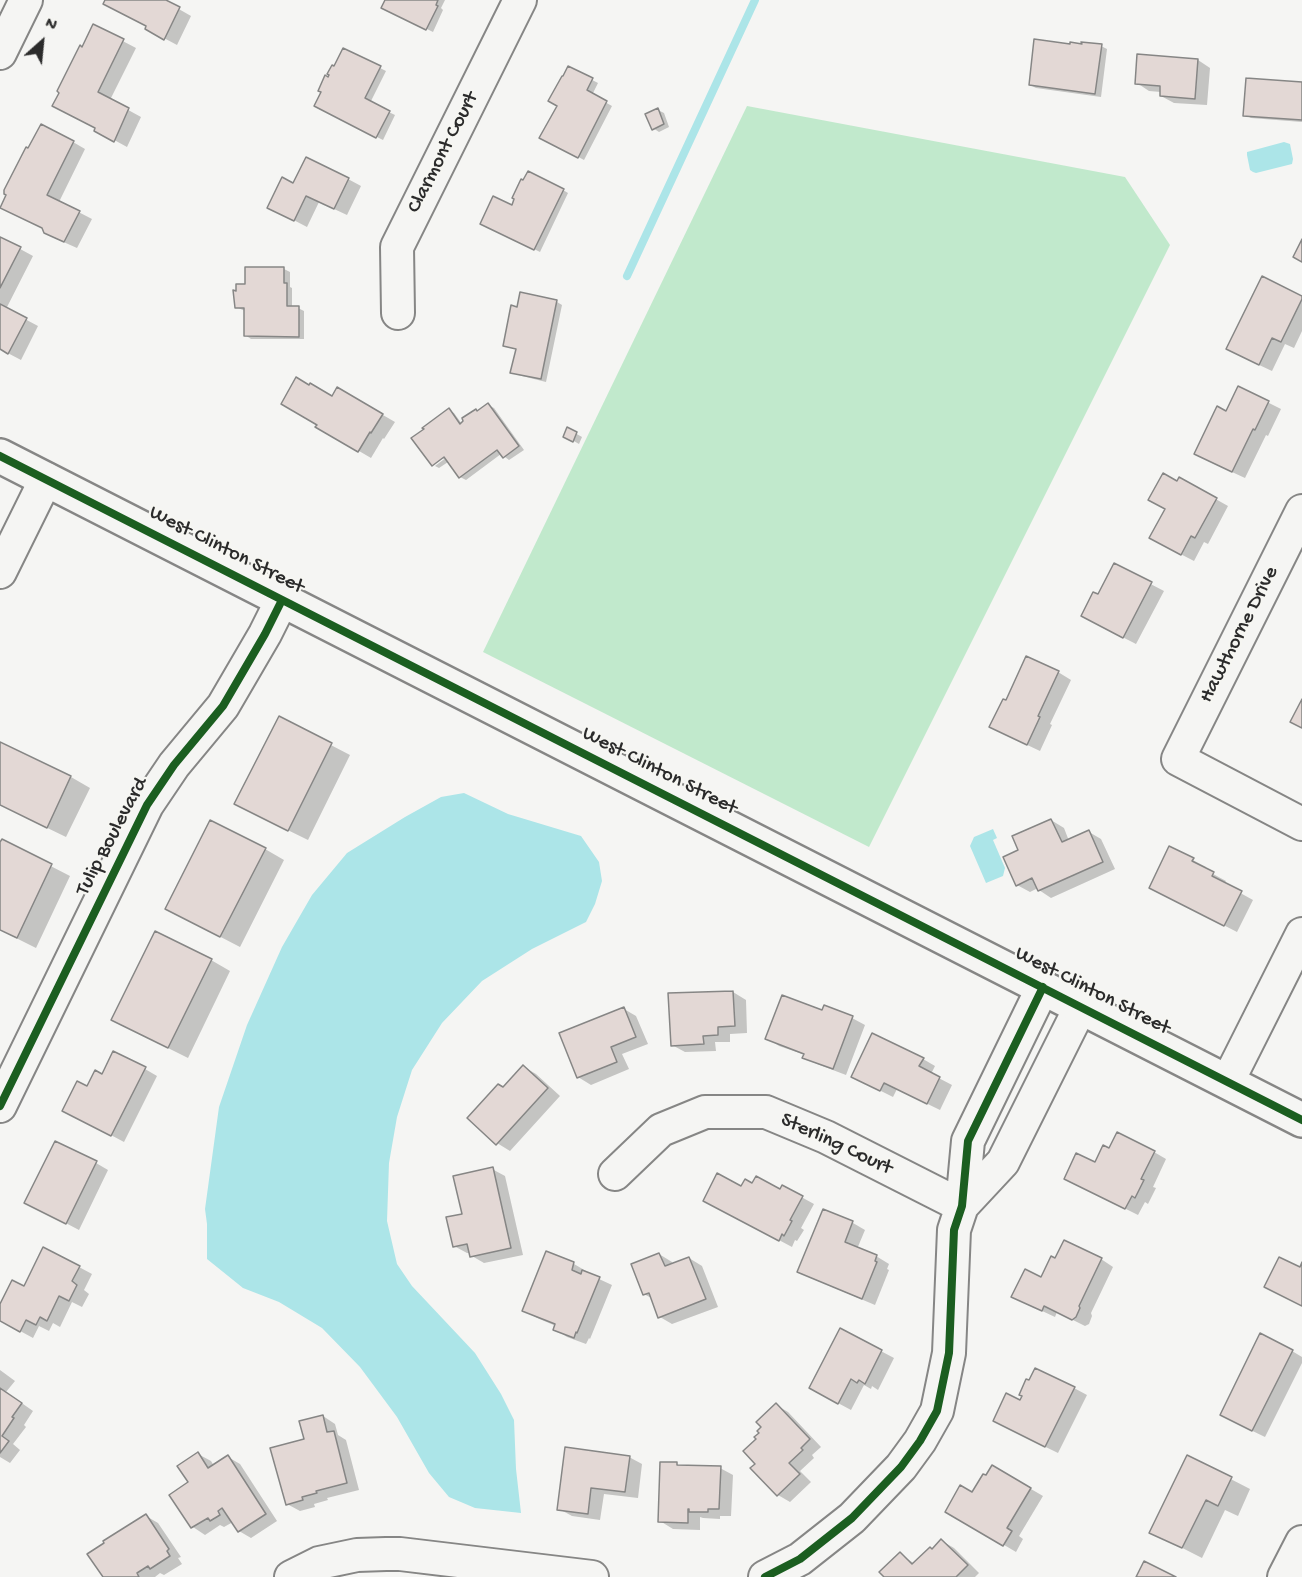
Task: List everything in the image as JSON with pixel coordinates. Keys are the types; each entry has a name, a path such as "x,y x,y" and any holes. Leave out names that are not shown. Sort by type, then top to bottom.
{"street":[{"path":"0,53 27,0"},
{"name":"Clarmont Court","path":"398,313 396,247 520,0"},
{"name":"West Clinton Street","path":"0,456 1302,1120"},
{"path":"0,572 46,479"},
{"name":"Hawthorne Drive","path":"1302,511 1178,759 1302,824"},
{"name":"Tulip Boulevard","path":"0,1106 147,804 174,765 223,706 282,600"},
{"path":"1228,1081 1302,934"},
{"path":"765,1577 800,1559 852,1518 901,1467 920,1441 937,1411 949,1353 954,1230 962,1206 968,1141 1043,987"},
{"path":"962,1206 1003,1162 1081,1006"},
{"name":"Sterling Court","path":"615,1174 661,1130 705,1112 766,1112 826,1137 962,1206"},
{"path":"1284,1577 1302,1542"},
{"path":"291,1577 319,1563 357,1555 400,1554 592,1577"}],"green space":[{"path":"747,106 1125,177 1170,245 869,847 483,652"}],"water":[{"path":"1284,142 1290,144 1292,164 1256,173 1250,170 1247,152"},
{"path":"464,793 508,814 581,836 599,862 602,881 595,904 586,922 532,949 482,981 442,1023 412,1070 397,1117 389,1163 387,1221 397,1264 412,1286 475,1353 501,1394 514,1420 521,1513 475,1508 449,1497 429,1473 397,1417 360,1367 322,1328 279,1302 243,1288 207,1259 205,1209 219,1107 247,1025 282,947 312,895 347,853 441,797"},
{"path":"993,829 997,838 993,840 1005,868 1003,876 986,883 970,846 974,837"}],"building":[{"path":"105,0 166,0 180,7 164,40 145,29 146,26 103,4"},
{"path":"385,0 438,0 436,5 438,6 426,30 381,8"},
{"path":"93,24 124,39 98,92 129,108 114,142 94,131 95,128 52,106 80,45 82,47"},
{"path":"1034,39 1070,44 1070,42 1082,44 1081,42 1102,44 1095,94 1029,85"},
{"path":"343,48 381,66 365,98 390,111 376,138 314,106 321,92 318,91 325,75 328,77 327,74"},
{"path":"1137,54 1198,59 1195,99 1160,96 1160,86 1135,84"},
{"path":"568,66 593,78 587,90 607,101 578,158 539,138 557,106 548,101"},
{"path":"1246,78 1302,82 1302,120 1243,116"},
{"path":"658,108 664,124 652,130 645,114"},
{"path":"41,124 74,141 47,195 80,211 64,242 44,233 42,228 0,208 6,195 4,190 26,147 28,148"},
{"path":"306,157 349,178 334,209 306,196 294,221 267,208 282,177 293,183"},
{"path":"528,171 564,189 534,250 480,224 493,196 512,205 514,199 512,198 521,179 523,180"},
{"path":"0,237 21,247 0,288"},
{"path":"1302,239 1302,262 1293,257"},
{"path":"245,267 284,267 287,306 299,306 299,337 244,336 244,308 235,308 233,290 236,291 236,284 245,284"},
{"path":"1262,276 1302,296 1302,299 1281,342 1272,338 1259,365 1226,349"},
{"path":"520,292 557,300 541,379 510,373 516,349 503,346 511,305 517,307"},
{"path":"0,304 27,318 8,354 0,349"},
{"path":"296,377 332,396 337,387 383,414 358,452 281,404"},
{"path":"1238,386 1269,401 1232,472 1194,454 1217,406 1226,411"},
{"path":"488,403 519,446 503,458 497,450 459,478 444,457 432,466 411,438 449,408 460,424 463,421 462,418"},
{"path":"567,427 577,432 573,442 563,437"},
{"path":"1163,473 1177,481 1179,477 1217,498 1195,538 1191,536 1181,555 1149,538 1165,509 1148,500"},
{"path":"1114,563 1152,582 1123,638 1081,616 1093,592 1098,594"},
{"path":"1026,656 1059,671 1027,745 989,727 1003,699 1006,700"},
{"path":"1302,699 1302,728 1290,722"},
{"path":"279,716 332,743 288,831 234,804"},
{"path":"0,742 71,776 47,828 0,805"},
{"path":"1051,819 1062,842 1089,830 1103,862 1038,891 1032,878 1016,886 1003,857 1018,850 1012,836"},
{"path":"210,820 266,848 220,937 165,909"},
{"path":"2,839 52,864 17,938 0,930 0,842"},
{"path":"1169,846 1194,858 1192,861 1214,872 1212,876 1242,891 1224,926 1149,888"},
{"path":"155,931 212,959 168,1048 111,1020"},
{"path":"733,991 735,1026 718,1027 718,1035 703,1036 704,1044 671,1046 668,993"},
{"path":"782,995 822,1010 824,1005 853,1016 833,1069 802,1058 804,1054 765,1039"},
{"path":"624,1007 636,1037 611,1047 617,1062 577,1078 559,1033"},
{"path":"872,1033 924,1058 919,1066 940,1077 927,1104 884,1083 880,1091 851,1077"},
{"path":"113,1051 146,1067 111,1136 62,1111 77,1081 87,1086 95,1070 102,1074"},
{"path":"523,1065 548,1088 496,1145 467,1118 498,1084 503,1087"},
{"path":"1117,1132 1155,1151 1141,1179 1144,1180 1135,1198 1132,1196 1125,1209 1064,1179 1076,1153 1095,1162 1103,1145 1109,1148"},
{"path":"55,1141 97,1161 66,1224 24,1203"},
{"path":"493,1167 511,1248 470,1257 467,1244 453,1247 446,1217 462,1214 453,1176"},
{"path":"717,1173 741,1186 745,1179 752,1183 756,1176 780,1189 782,1185 803,1196 784,1236 782,1234 779,1241 703,1201"},
{"path":"823,1209 853,1221 845,1242 877,1255 875,1261 877,1262 862,1299 797,1272"},
{"path":"1064,1240 1102,1258 1076,1317 1072,1320 1044,1306 1042,1311 1011,1297 1025,1269 1041,1277 1051,1256 1055,1258"},
{"path":"43,1247 80,1266 72,1281 77,1285 69,1301 59,1296 47,1321 40,1317 36,1325 26,1320 20,1332 0,1321 0,1304 12,1280 24,1286"},
{"path":"546,1251 574,1262 572,1270 581,1274 582,1270 600,1277 574,1338 553,1330 555,1324 522,1311"},
{"path":"659,1253 665,1266 689,1257 706,1299 658,1318 649,1293 643,1295 631,1264"},
{"path":"1279,1257 1300,1267 1302,1262 1302,1306 1264,1287"},
{"path":"840,1328 882,1350 865,1384 851,1379 838,1404 809,1388"},
{"path":"1260,1333 1293,1350 1252,1431 1220,1415"},
{"path":"1035,1368 1075,1387 1045,1447 993,1421 1006,1393 1020,1400 1022,1396 1019,1395 1026,1379 1029,1380"},
{"path":"0,1388 22,1403 2,1436 9,1441 0,1453"},
{"path":"776,1403 810,1439 801,1448 803,1450 789,1463 800,1474 777,1496 750,1468 755,1464 743,1451 759,1433 757,1431 761,1427 756,1422"},
{"path":"323,1415 327,1432 334,1431 347,1483 316,1491 317,1493 302,1497 303,1500 286,1505 270,1448 304,1439 299,1421"},
{"path":"565,1447 630,1456 625,1492 591,1488 588,1514 557,1510"},
{"path":"198,1452 208,1468 228,1455 266,1514 238,1532 222,1508 218,1511 220,1515 210,1521 208,1518 191,1528 169,1495 188,1482 177,1466"},
{"path":"1187,1455 1232,1477 1218,1506 1206,1500 1182,1548 1149,1533"},
{"path":"660,1462 677,1462 677,1465 721,1466 719,1509 708,1509 708,1512 689,1512 688,1509 688,1523 658,1522"},
{"path":"992,1465 1031,1488 1007,1528 1012,1531 1003,1546 945,1512 960,1485 972,1492 983,1474 986,1475"},
{"path":"146,1514 169,1549 167,1551 170,1556 150,1569 148,1566 137,1573 139,1577 103,1577 87,1554"},
{"path":"941,1539 968,1565 956,1577 884,1577 879,1572 900,1552 912,1564"},
{"path":"1144,1561 1176,1577 1136,1577"}],"waterway":[{"path":"627,276 755,0"}],"cycle path":[{"path":"0,456 1302,1120"},
{"path":"0,1106 147,805 174,765 223,706 282,600"},
{"path":"765,1577 800,1559 852,1518 901,1467 920,1441 937,1411 949,1353 954,1230 962,1206 968,1141 1043,987"}]}
